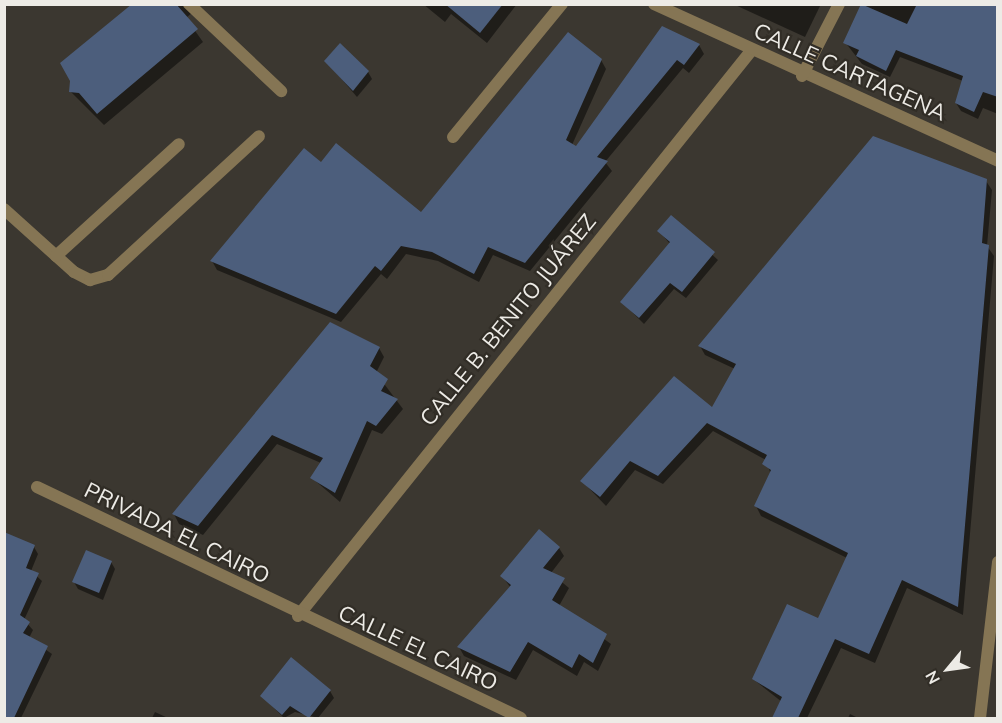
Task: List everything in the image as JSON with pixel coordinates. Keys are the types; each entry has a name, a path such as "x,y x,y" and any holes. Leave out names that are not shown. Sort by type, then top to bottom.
{"street":[{"path":"189,4 281,91"},
{"path":"453,137 562,4"},
{"name":"CALLE CARTAGENA","path":"654,4 802,76 998,161"},
{"path":"802,76 839,4"},
{"name":"CALLE B. BENITO JUÁREZ","path":"298,616 751,51"},
{"path":"4,209 56,256 90,280 108,275 259,136"},
{"path":"56,256 178,144"},
{"name":"PRIVADA EL CAIRO","path":"37,487 298,616"},
{"path":"980,718 998,562"},
{"name":"CALLE EL CAIRO","path":"298,616 521,718"}],"building":[{"path":"132,4 176,4 198,29 97,114 79,93 69,92 70,81 60,63"},
{"path":"445,4 503,4 480,33"},
{"path":"861,4 907,24 917,4 998,4 998,97 983,92 974,112 955,103 963,76 896,50 886,71 856,56 859,50 843,43"},
{"path":"662,26 700,44 684,65 677,60 597,157 608,161 525,263 488,247 474,274 432,252 401,246 381,271 375,266 336,314 210,261 304,148 321,162 336,143 421,212 568,32 602,59 566,140 576,146"},
{"path":"340,43 369,71 353,91 324,61"},
{"path":"873,136 987,179 982,243 989,245 958,607 902,580 869,654 835,639 798,718 772,718 782,697 752,679 787,604 818,618 848,553 754,506 771,470 762,464 767,455 707,423 658,476 630,461 600,497 580,481 674,376 712,407 736,364 698,346"},
{"path":"671,215 715,252 682,292 670,283 639,318 620,302 670,242 657,231"},
{"path":"330,322 380,347 370,366 388,379 381,391 398,399 376,426 367,421 335,493 310,478 323,458 272,435 198,526 172,514"},
{"path":"539,529 560,547 543,568 565,578 552,600 607,634 593,663 579,654 572,668 528,642 510,672 457,647 511,585 500,576"},
{"path":"4,532 35,545 26,568 39,573 20,615 30,622 23,633 48,646 14,718 4,718"},
{"path":"86,550 112,561 99,593 72,582"},
{"path":"291,657 331,690 309,718 290,706 282,715 260,696"}]}
